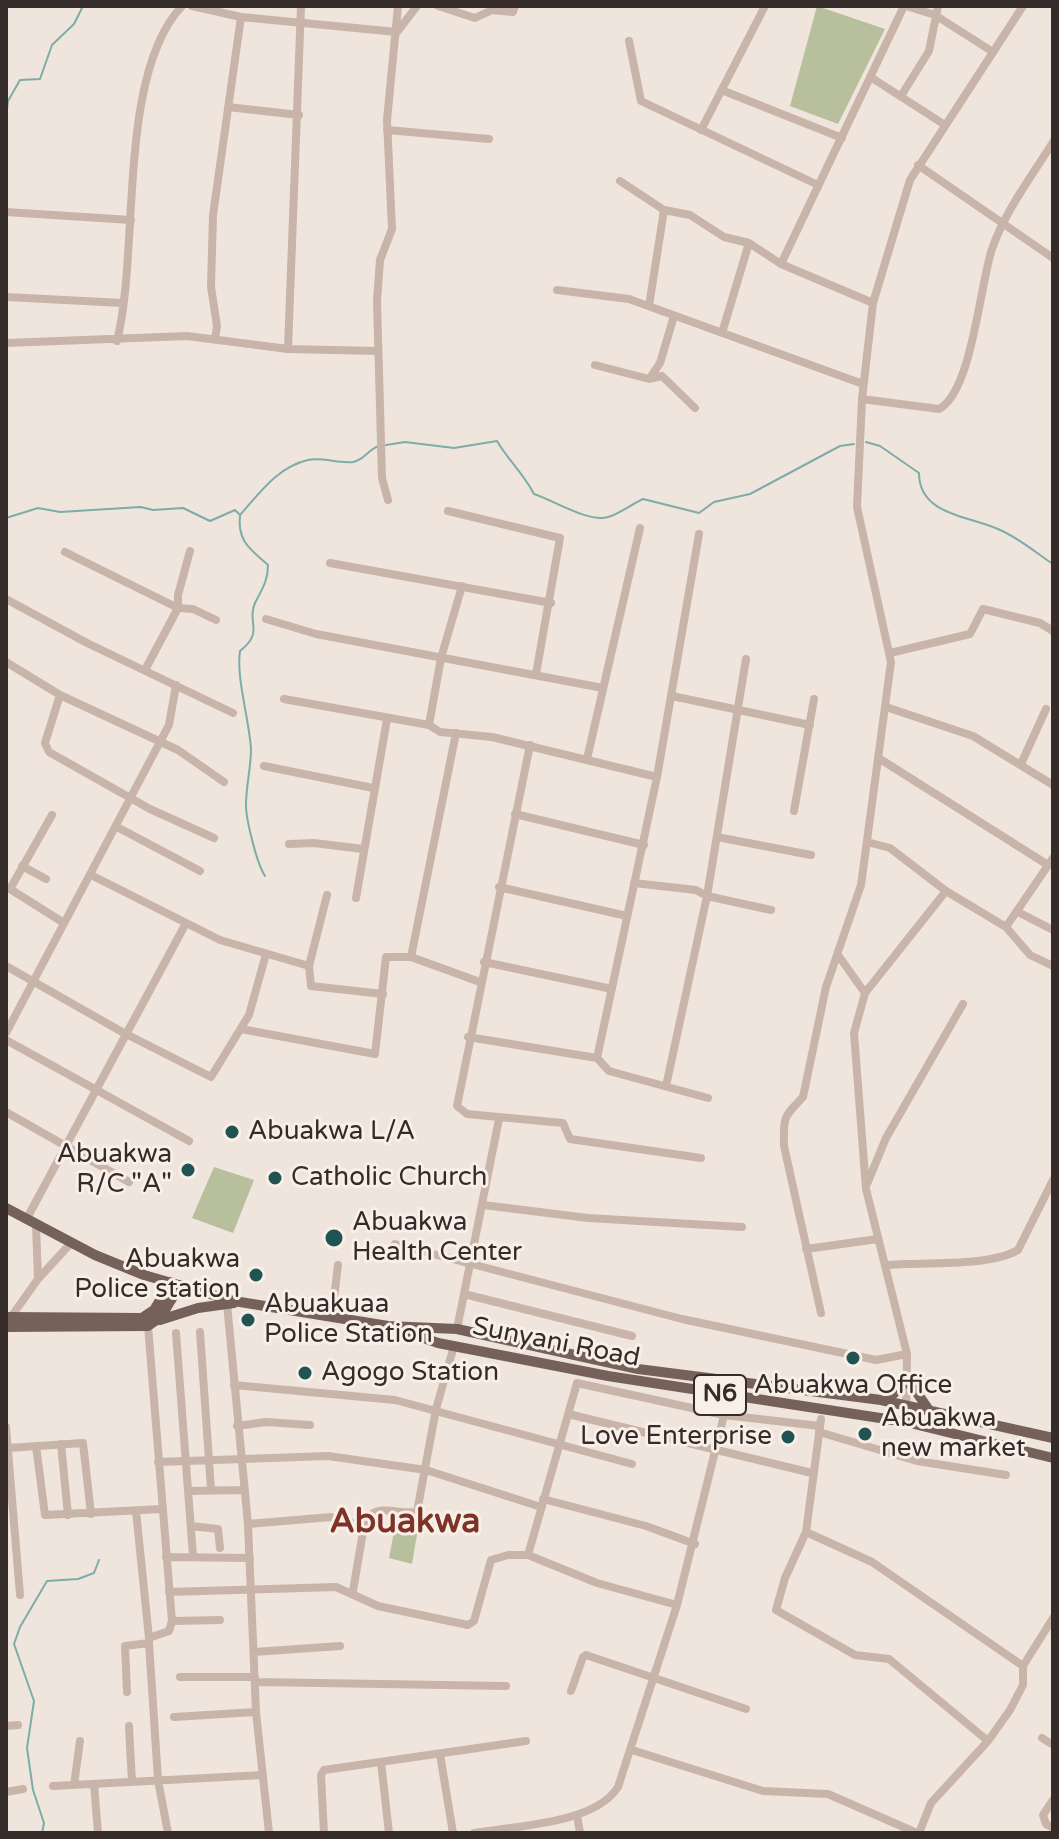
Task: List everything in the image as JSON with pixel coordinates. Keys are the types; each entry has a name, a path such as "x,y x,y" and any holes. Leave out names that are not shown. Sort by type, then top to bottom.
{"main road":[{"name":"N6","path":"6,1208 71,1243 151,1277 240,1302 388,1326"},
{"path":"151,1277 159,1301"},
{"path":"8,1320 142,1318 176,1284"},
{"path":"153,1323 176,1284"},
{"path":"8,1320 153,1323 187,1311 240,1302"},
{"name":"Sunyani Road","path":"388,1326 457,1329 638,1369 886,1401 1053,1438"},
{"name":"Sunyani Road","path":"388,1326 454,1346 619,1378 906,1422 1053,1458"},
{"path":"886,1401 908,1380 929,1410"}],"street":[{"path":"117,341 145,92 166,28 182,6"},
{"path":"192,6 241,17 397,32"},
{"path":"288,349 301,6"},
{"path":"388,500 382,478 378,351 380,260 392,229 387,130 398,6"},
{"path":"397,32 417,6"},
{"path":"438,6 475,18 492,10 513,12 515,6"},
{"path":"701,130 724,91 765,6"},
{"path":"781,264 905,6 936,10 993,52"},
{"path":"821,1313 784,1146 783,1123 788,1109 803,1097 817,1021 861,885 886,707 890,653 859,525 862,399 873,303 901,201 918,165 1023,6"},
{"path":"901,96 929,51 936,10"},
{"path":"215,339 217,326 211,287 213,215 241,17"},
{"path":"629,41 641,101 818,185"},
{"path":"872,78 945,125"},
{"path":"724,91 842,138"},
{"path":"228,107 299,115"},
{"path":"387,130 489,139"},
{"path":"862,399 939,409 944,406 962,376 991,253 1003,224 1053,142"},
{"path":"918,165 1053,258"},
{"path":"620,181 664,210 690,215 724,237 749,243 781,264 873,303"},
{"path":"649,306 664,210"},
{"path":"6,212 131,220"},
{"path":"722,333 749,243"},
{"path":"557,290 618,296 863,384"},
{"path":"6,297 123,303"},
{"path":"649,379 660,363 674,316"},
{"path":"6,343 187,336 288,349 378,351"},
{"path":"595,365 649,379 665,378 695,408"},
{"path":"448,511 559,536 551,603 536,674"},
{"path":"587,759 640,528"},
{"path":"597,1058 644,845 699,534"},
{"path":"145,670 178,608 178,595 190,551"},
{"path":"65,552 178,608 193,609 216,620"},
{"path":"330,563 551,603"},
{"path":"429,725 441,658 462,586"},
{"path":"6,599 233,713"},
{"path":"890,653 970,634 983,609 1040,623 1053,631"},
{"path":"266,619 316,634 603,688"},
{"path":"666,1086 707,896 746,659"},
{"path":"6,662 60,695 161,741 224,782"},
{"path":"6,1033 161,741 173,714 176,685"},
{"path":"60,695 46,749 131,798 214,838"},
{"path":"672,696 810,725"},
{"path":"284,699 429,725 440,732 530,745 657,777"},
{"path":"794,811 814,699"},
{"path":"886,707 973,736 1053,785"},
{"path":"1021,764 1046,709"},
{"path":"356,898 387,719"},
{"path":"411,957 456,733"},
{"path":"530,745 468,1037 457,1106 467,1114 563,1123 570,1139 701,1158"},
{"path":"880,759 1050,862 1006,927"},
{"path":"264,766 373,788"},
{"path":"515,814 644,845"},
{"path":"52,815 10,889 64,923"},
{"path":"117,827 200,871"},
{"path":"717,837 811,855"},
{"path":"867,842 890,848 946,891 1006,927 1030,955 1053,966"},
{"path":"289,844 363,849"},
{"path":"22,866 46,879"},
{"path":"91,875 185,925 309,966"},
{"path":"634,883 696,890 707,896 771,910"},
{"path":"499,887 627,916"},
{"path":"906,1422 907,1354 866,1189 853,1048 865,993 946,891"},
{"path":"327,895 309,966 311,986 383,994"},
{"path":"1018,912 1053,930"},
{"path":"26,1220 124,1033 185,925"},
{"path":"6,966 124,1033 211,1077 249,1015 266,954"},
{"path":"838,955 865,993"},
{"path":"241,1029 375,1054 386,957 411,957 480,982"},
{"path":"484,962 612,989"},
{"path":"866,1189 886,1138 963,1004"},
{"path":"468,1037 597,1058 609,1071 708,1098"},
{"path":"6,1040 189,1141"},
{"path":"6,1112 129,1182"},
{"path":"457,1329 499,1119"},
{"path":"886,1265 983,1261 1010,1255 1018,1250 1053,1180"},
{"path":"483,1205 588,1218 742,1227"},
{"path":"36,1226 38,1279"},
{"path":"806,1249 878,1239"},
{"path":"8,1320 38,1279 71,1243"},
{"path":"395,1244 682,1319 876,1360 907,1354"},
{"path":"332,1315 338,1265"},
{"path":"464,1294 632,1336"},
{"path":"227,1304 239,1460 248,1524 256,1712 269,1833"},
{"path":"127,1692 125,1646 166,1633 172,1621 158,1462 153,1323"},
{"path":"200,1332 211,1489"},
{"path":"176,1333 193,1556"},
{"path":"353,1591 368,1515 374,1510 417,1512 436,1409 454,1346"},
{"path":"528,1555 577,1383 724,1415 820,1426 917,1461 1006,1475"},
{"path":"234,1385 395,1400 632,1464"},
{"path":"568,1414 812,1473"},
{"path":"474,1833 577,1815 599,1807 612,1795 632,1750 695,1544 724,1415"},
{"path":"237,1426 266,1422 310,1425"},
{"path":"820,1426 806,1532 785,1578 776,1610 855,1655 889,1659 988,1741"},
{"path":"6,1427 10,1524 20,1595"},
{"path":"61,1444 68,1515"},
{"path":"8,1448 84,1444 91,1514"},
{"path":"36,1446 44,1514 162,1509"},
{"path":"158,1462 328,1456 426,1470 542,1503 646,1526 695,1544"},
{"path":"188,1491 244,1490"},
{"path":"136,1511 149,1640 158,1780 168,1833"},
{"path":"248,1524 331,1517 364,1526"},
{"path":"191,1526 218,1529 220,1548"},
{"path":"806,1532 872,1562 1023,1666"},
{"path":"169,1592 336,1587 353,1591 378,1606 468,1625 474,1621 491,1560 508,1555 528,1555 597,1583 677,1605"},
{"path":"166,1557 250,1558"},
{"path":"632,1750 740,1786 785,1794 828,1794 918,1833 931,1803 988,1741 1023,1685 1023,1666 1053,1618"},
{"path":"172,1621 220,1620"},
{"path":"254,1652 340,1646"},
{"path":"571,1691 586,1655 746,1709"},
{"path":"180,1677 506,1686"},
{"path":"174,1717 256,1712"},
{"path":"6,1726 18,1725"},
{"path":"129,1726 132,1782"},
{"path":"1042,1738 1053,1745"},
{"path":"74,1785 80,1741"},
{"path":"324,1833 322,1771 526,1741"},
{"path":"440,1754 453,1833"},
{"path":"381,1762 389,1833"},
{"path":"53,1786 263,1775"},
{"path":"94,1784 98,1833"},
{"path":"6,1792 23,1789"},
{"path":"1053,1800 1043,1815 1046,1824 1053,1828"},
{"path":"577,1815 580,1833"}],"green space":[{"path":"817,6 885,29 838,124 790,106"},
{"path":"214,1167 254,1180 233,1233 192,1218"},
{"path":"397,1516 419,1523 412,1564 389,1558"}],"waterway":[{"path":"6,118 8,101 20,80 40,79 52,45 74,24 83,6"},
{"path":"6,148 6,160"},
{"path":"386,445 405,442 454,448 497,441 534,494 581,514 600,518 612,516 643,499 699,513 714,502 750,494 840,446 854,444"},
{"path":"866,442 880,446 919,473 921,487 937,506 1007,533 1053,564"},
{"path":"240,515 270,482 297,464 314,459 353,462 379,446"},
{"path":"6,518 38,508 60,512 183,508 210,521 235,510 240,515 243,538 268,565 266,580 253,610 252,638 240,651 239,662 251,749 246,812 255,852 265,876"},
{"path":"42,1833 44,1823 33,1790 27,1748 34,1701 14,1644 20,1627 47,1581 78,1579 94,1573 99,1560"}],"place":[{"name":"Abuakwa L/A","path":"232,1132"},
{"name":"Abuakwa R/C \"A\"","path":"188,1170"},
{"name":"Catholic Church","path":"275,1178"},
{"name":"Abuakwa Health Center","path":"334,1238"},
{"name":"Abuakwa Police station","path":"256,1275"},
{"name":"Abuakuaa Police Station","path":"248,1320"},
{"name":"Abuakwa Office","path":"853,1358"},
{"name":"Agogo Station","path":"305,1373"},
{"name":"Abuakwa new market","path":"865,1434"},
{"name":"Love Enterprise","path":"788,1437"}],"district":[{"name":"Abuakwa","path":"405,1523"}]}
